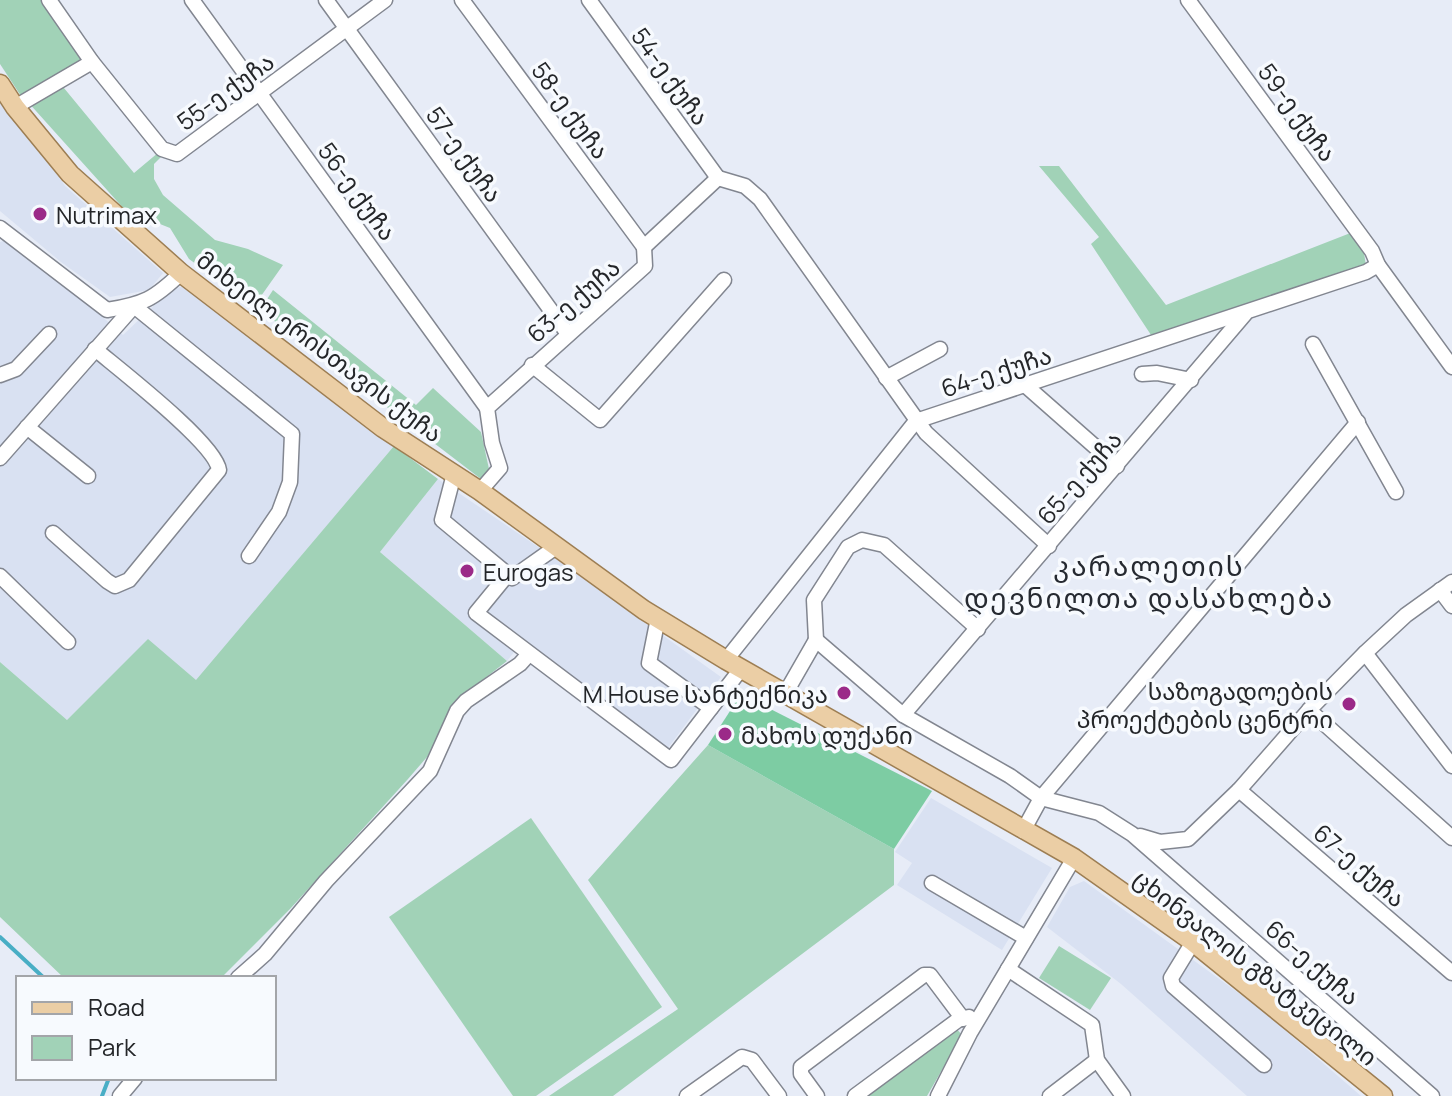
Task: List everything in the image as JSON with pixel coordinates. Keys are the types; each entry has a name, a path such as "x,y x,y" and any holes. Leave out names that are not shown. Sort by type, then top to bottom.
{"main road":[{"name":"მიხეილ ერისთავის ქუჩა","path":"0,84 70,174 181,273 383,428 480,491 651,614"},
{"name":"ცხინვალის გზატკეცილი","path":"651,614 734,665 1074,858 1193,942 1383,1096"}],"street":[{"name":"55-ე ქუჩა","path":"49,0 92,62 162,149 177,154 385,0"},
{"name":"56-ე ქუჩა","path":"192,0 487,408"},
{"name":"57-ე ქუჩა","path":"326,0 568,334"},
{"name":"58-ე ქუჩა","path":"462,0 644,247"},
{"name":"54-ე ქუჩა","path":"589,0 718,178"},
{"name":"59-ე ქუჩა","path":"1188,0 1452,367"},
{"path":"15,107 92,62"},
{"path":"718,178 745,186 760,199 916,421 1049,546"},
{"name":"63-ე ქუჩა","path":"487,408 645,266 644,247 718,178"},
{"path":"0,228 107,310 134,306 157,296 181,273"},
{"name":"64-ე ქუჩა","path":"529,654 671,760 711,708 734,665 829,530 916,421 1366,272 1375,258"},
{"path":"532,365 600,420 724,280"},
{"path":"3,447 27,427 134,306"},
{"path":"134,306 292,434 290,482 279,512 249,556"},
{"name":"65-ე ქუჩა","path":"903,715 1246,314"},
{"path":"0,375 16,369 49,334"},
{"path":"1313,344 1396,492"},
{"path":"53,533 115,586 129,580 219,470 218,462 193,434 95,349"},
{"path":"886,378 940,349"},
{"path":"1142,374 1157,373 1191,380"},
{"path":"1025,385 1117,466"},
{"path":"480,491 500,468 492,443 487,408"},
{"path":"1023,831 1041,798 1358,422"},
{"path":"27,427 88,476"},
{"path":"454,474 442,520 512,578 556,547"},
{"path":"829,530 848,547"},
{"path":"785,694 816,640 814,600 848,547 862,540 884,545 978,629"},
{"path":"240,976 265,954 326,881 430,771 452,721 466,701 520,664 529,654 476,613 508,574"},
{"path":"0,576 68,642"},
{"path":"1132,834 1160,842 1188,839 1239,790 1309,710 1406,615 1446,586 1452,606"},
{"path":"651,614 649,663 711,708"},
{"path":"816,640 903,715"},
{"path":"1365,653 1452,766"},
{"path":"1309,710 1452,838"},
{"name":"66-ე ქუჩა","path":"903,715 998,769 1041,798 1099,813 1132,834 1432,1096"},
{"name":"67-ე ქუჩა","path":"1239,790 1452,973"},
{"path":"938,1096 970,1033 1074,858"},
{"path":"932,883 1026,938"},
{"path":"1193,942 1171,978 1173,986 1264,1065"},
{"path":"1008,969 1092,1025 1097,1060 1123,1096"},
{"path":"817,1096 801,1074 801,1067 924,975 930,975 970,1033"},
{"path":"855,1096 960,1020 985,1007"},
{"path":"687,1096 742,1057 752,1060 779,1096"},
{"path":"1050,1096 1097,1060"},
{"path":"120,1096 133,1080"}],"shaded area":[{"path":"0,95 65,186 163,273 149,290 110,297 61,262 0,211"},
{"path":"13,238 123,335 167,293 184,285 394,446 196,681 148,640 67,720 0,662 0,242"},
{"path":"438,479 721,677 668,748 522,642 507,661 380,552"},
{"path":"931,798 1052,868 1002,950 897,885 912,863 895,852"},
{"path":"1084,881 1258,1007 1361,1096 1247,1096 1121,984 1047,927 1070,887"}],"green space":[{"path":"0,0 42,0 84,60 23,99 0,64"},
{"path":"59,82 134,173 159,152 162,156 154,164 154,179 163,195 215,240 248,249 283,265 254,306 189,259 170,228 125,210 27,101"},
{"path":"1039,166 1059,166 1166,305 1353,232 1363,246 1366,266 1153,338 1091,244 1099,237"},
{"path":"273,290 416,405 433,388 481,432 489,469 481,479 260,310"},
{"path":"394,446 438,479 380,552 507,661 458,699 427,757 290,909 223,976 62,976 0,917 0,662 67,720 148,639 196,680"},
{"path":"741,694 932,791 894,849 708,745"},
{"path":"708,745 894,849 894,885 613,1096 549,1096 678,1009 588,880"},
{"path":"531,818 662,1007 536,1096 513,1096 389,917"},
{"path":"1059,946 1111,978 1090,1010 1039,978"},
{"path":"955,1027 962,1035 927,1096 859,1096"}],"waterway":[{"path":"0,937 42,976"},
{"path":"102,1096 108,1080"}],"place":[{"name":"Nutrimax","path":"40,214"},
{"name":"Eurogas","path":"467,571"},
{"name":"M House სანტექნიკა","path":"844,693"},
{"name":"საზოგადოების პროექტების ცენტრი","path":"1349,704"},
{"name":"მახოს დუქანი","path":"725,734"}],"district":[{"name":"კარალეთის დევნილთა დასახლება","path":"1149,581"}]}
